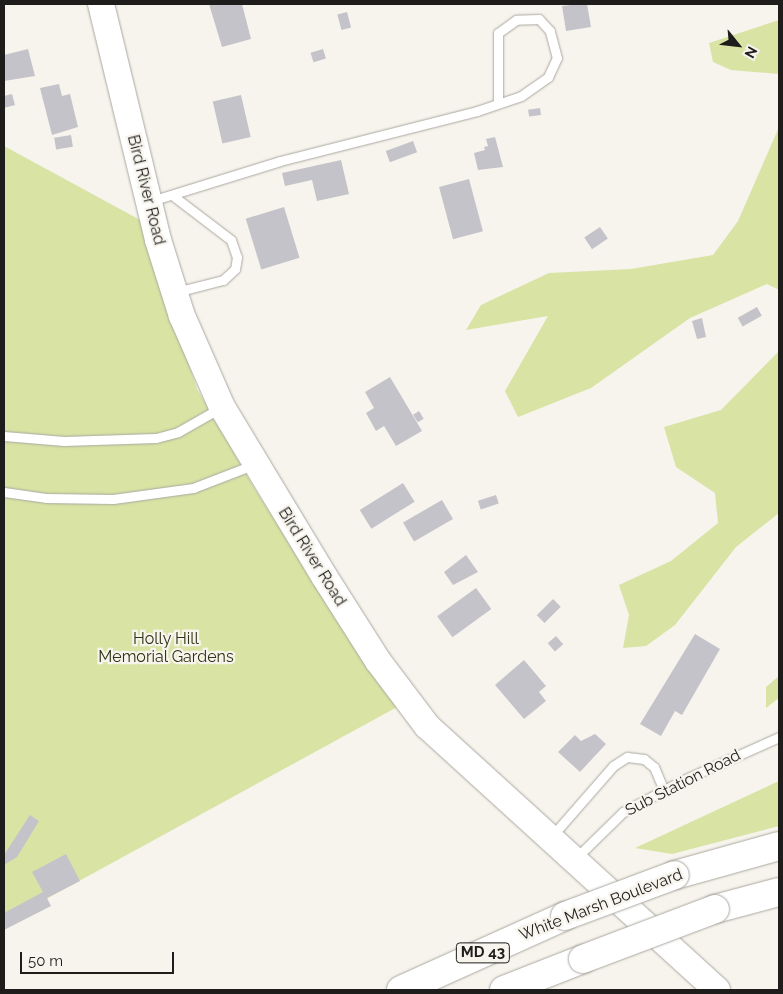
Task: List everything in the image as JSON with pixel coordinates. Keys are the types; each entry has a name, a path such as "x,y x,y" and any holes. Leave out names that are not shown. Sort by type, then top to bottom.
{"main road":[{"name":"White Marsh Boulevard","path":"401,990 565,916 675,875 779,846"},
{"name":"MD 43","path":"504,990 715,909 779,892"}],"street":[{"name":"Bird River Road","path":"101,4 160,198 174,293 197,355 254,464 378,662 411,707 448,748 572,862 717,990"}],"lane":[{"path":"160,198 280,161 477,111 498,102 521,96 548,77 557,58 550,31 539,19 516,20 498,33 496,44 498,102"},
{"path":"160,198 231,240 237,257 235,269 223,280 174,293"},
{"path":"4,436 64,441 156,438 198,423 222,406"},
{"path":"4,492 46,498 113,499 193,488 254,464"},
{"name":"Sub Station Road","path":"572,862 623,812 664,790 779,737"},
{"path":"549,840 614,766 627,757 644,759 654,767 664,790"}],"green space":[{"path":"779,20 779,74 731,70 713,62 709,43"},
{"path":"779,127 779,290 767,284 690,318 591,388 518,417 505,391 548,316 466,330 481,305 549,273 631,269 713,255 738,221"},
{"name":"Holly Hill Memorial Gardens","path":"4,146 142,221 197,389 256,491 372,670 399,706 4,922"},
{"path":"779,351 779,513 736,547 675,625 646,646 623,648 629,615 619,585 671,561 718,523 715,493 676,467 664,427 721,410"},
{"path":"779,676 779,698 766,708 766,687"},
{"path":"779,781 779,826 672,854 635,848"}],"building":[{"path":"209,4 242,4 251,39 222,47"},
{"path":"587,4 591,27 566,31 562,6"},
{"path":"347,12 351,27 341,30 337,15"},
{"path":"28,49 35,76 4,81 4,55"},
{"path":"323,49 326,59 313,62 311,53"},
{"path":"59,84 62,96 70,94 78,127 52,135 40,88"},
{"path":"12,94 15,105 4,108 4,96"},
{"path":"241,95 251,137 222,143 213,102"},
{"path":"540,108 541,115 529,117 528,110"},
{"path":"71,135 73,147 56,150 54,138"},
{"path":"495,137 503,167 478,170 474,153 485,150 484,147 488,146 486,139"},
{"path":"413,141 417,152 390,162 386,151"},
{"path":"341,160 349,194 317,201 312,180 285,186 282,173"},
{"path":"469,179 483,231 453,239 439,187"},
{"path":"284,207 299,258 261,269 246,219"},
{"path":"600,227 608,239 592,249 584,238"},
{"path":"757,307 762,316 743,326 738,318"},
{"path":"702,318 706,337 697,339 692,321"},
{"path":"390,377 422,431 396,446 384,426 376,431 366,413 374,408 365,392"},
{"path":"419,411 424,419 418,422 413,415"},
{"path":"403,483 415,502 371,529 360,510"},
{"path":"496,495 499,504 481,509 478,501"},
{"path":"442,500 453,519 414,542 403,522"},
{"path":"466,555 478,572 453,585 444,572"},
{"path":"476,588 491,609 452,637 437,616"},
{"path":"553,599 561,607 545,623 537,615"},
{"path":"695,634 720,649 682,715 675,711 661,736 640,724"},
{"path":"556,636 563,644 555,652 548,643"},
{"path":"524,660 546,686 539,692 546,701 524,719 495,685"},
{"path":"595,734 606,744 580,772 558,752 575,735 581,741"},
{"path":"30,815 39,821 17,857 4,865 4,855"},
{"path":"66,854 80,881 47,898 51,906 4,930 4,913 43,892 32,872"}]}
